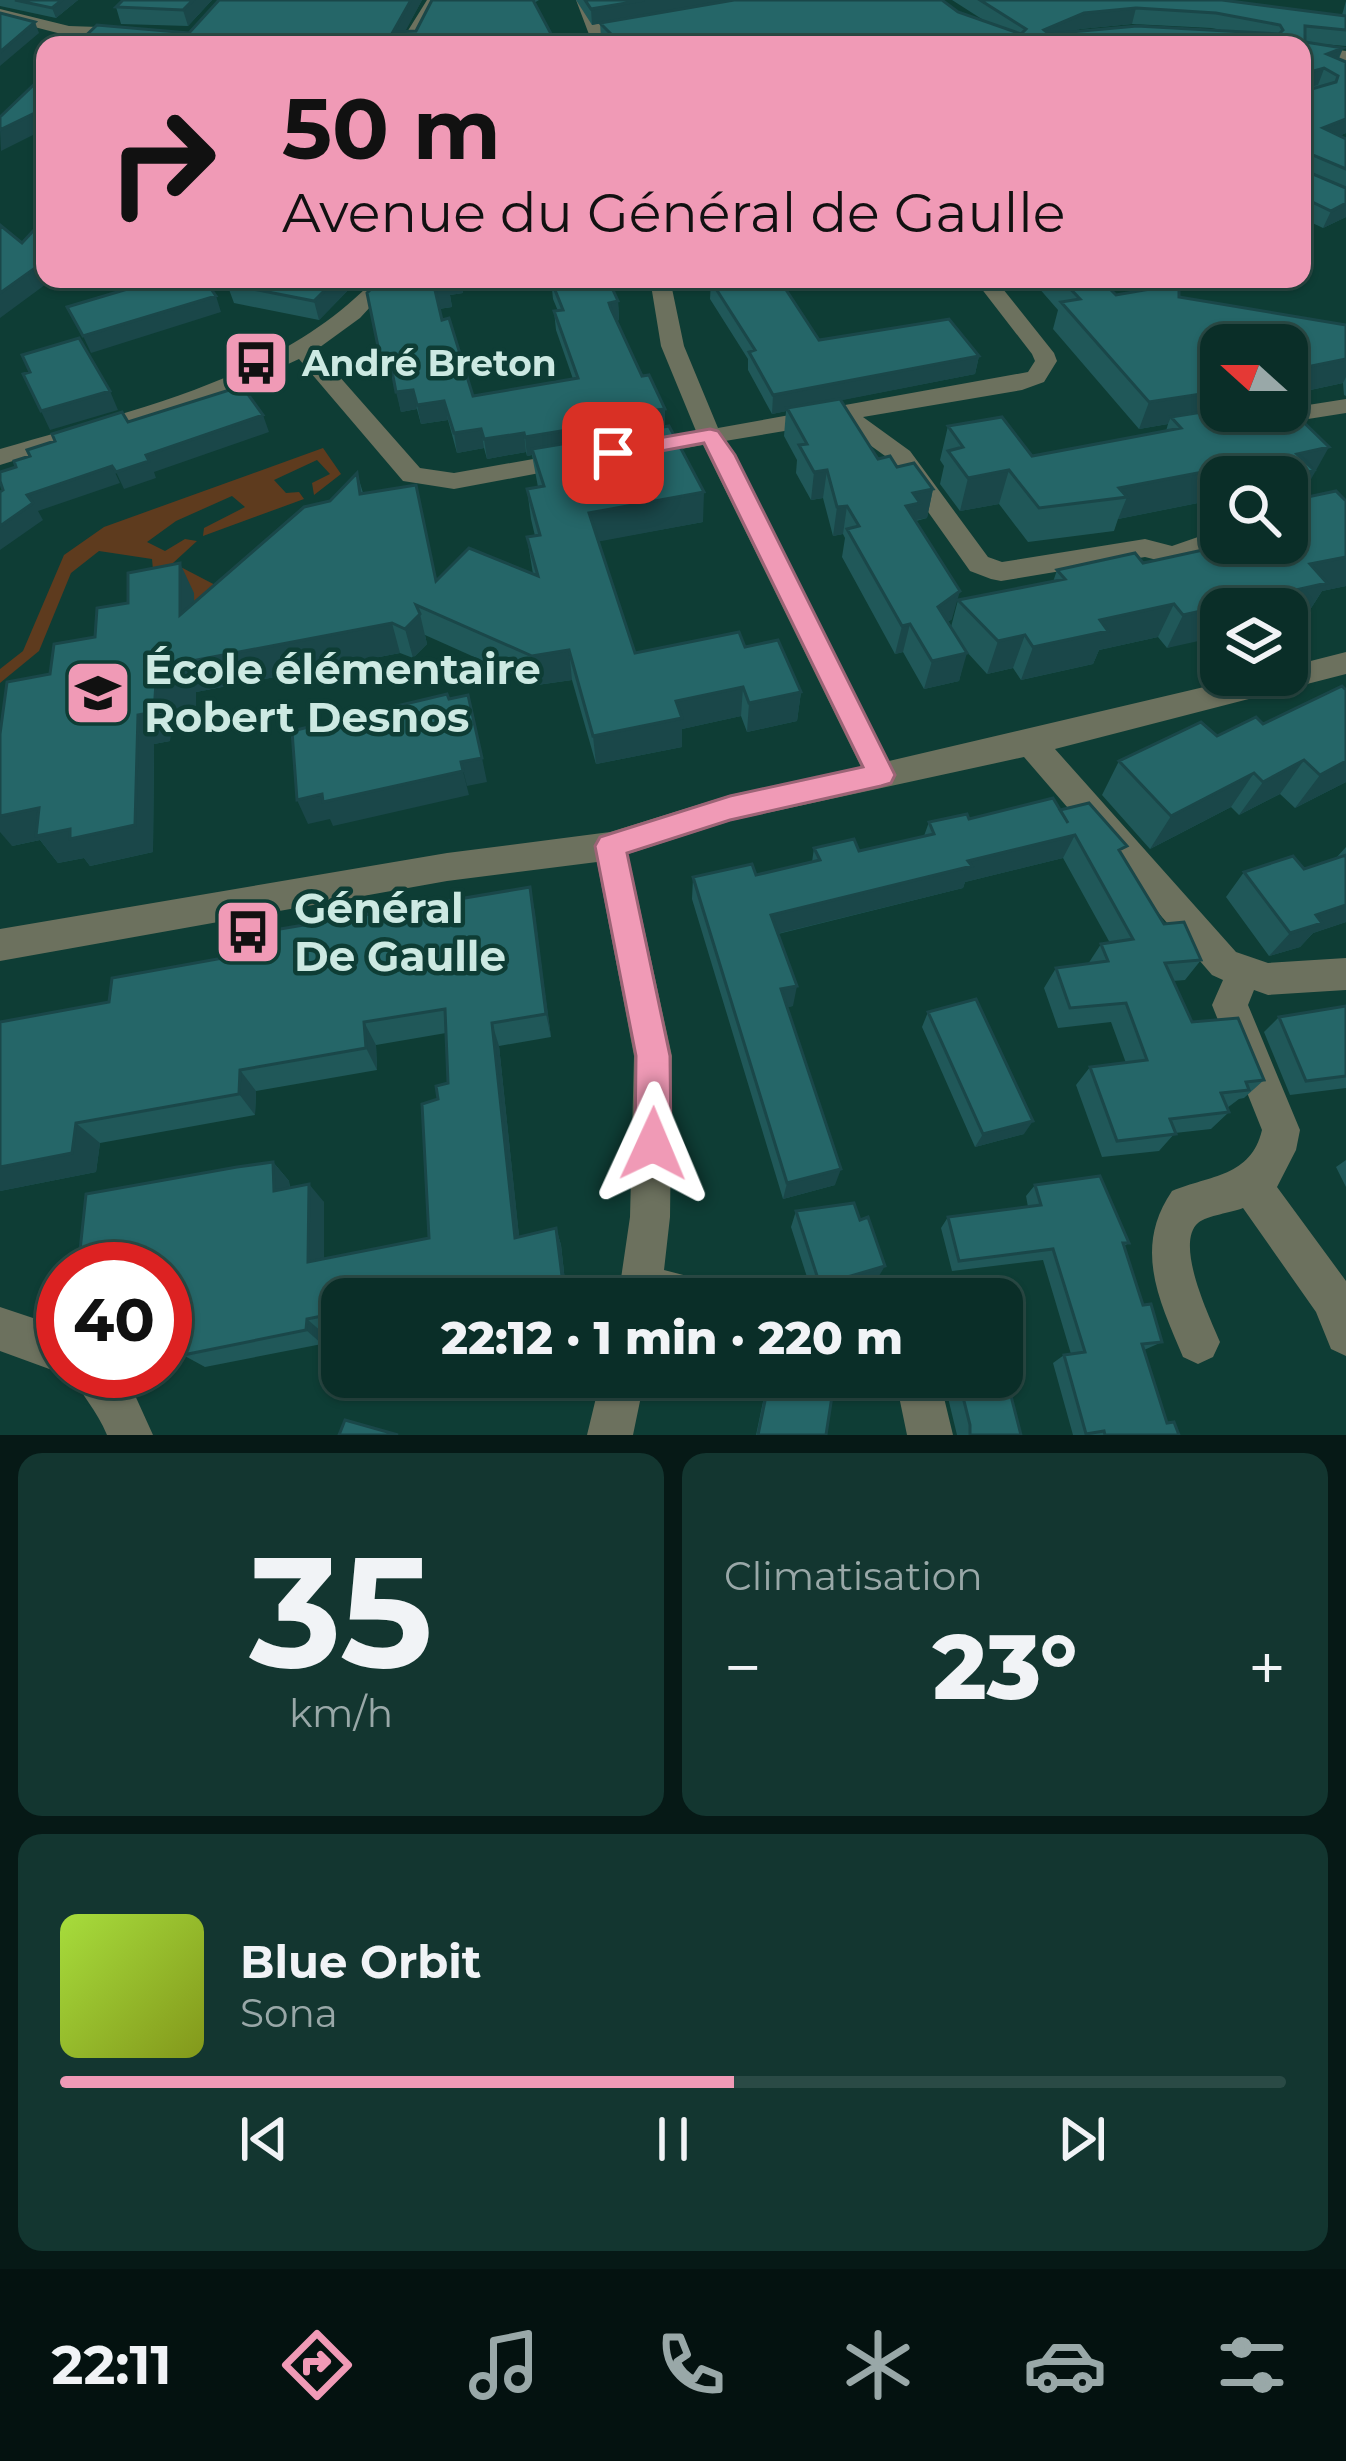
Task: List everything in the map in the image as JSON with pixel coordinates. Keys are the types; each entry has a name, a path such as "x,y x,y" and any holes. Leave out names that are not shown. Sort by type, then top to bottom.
{"street":[{"path":"412,36 434,0"},
{"path":"583,0 598,36"},
{"path":"0,13 69,31 153,34"},
{"path":"600,36 617,26"},
{"path":"1311,51 1346,56"},
{"path":"0,457 226,383 304,350 378,288"},
{"path":"660,288 674,354 710,435 724,455 799,637 881,775"},
{"path":"304,350 402,467 425,479 454,481 1022,383 1036,377 1046,361 990,288"},
{"path":"1308,412 1346,406"},
{"path":"844,415 901,456 979,564 1001,572 1145,548 1173,555 1200,545"},
{"path":"0,946 447,867 610,846 730,808 1031,743 1346,663"},
{"path":"1031,743 1203,945 1243,973 1268,980 1346,974"},
{"path":"610,846 653,1056 650,1217 643,1278"},
{"path":"1198,1342 1167,1252 1168,1233 1186,1205 1253,1187 1278,1152 1281,1130 1230,1005 1243,973"},
{"path":"1253,1187 1333,1299 1346,1334"},
{"path":"0,1329 36,1339"},
{"path":"114,1398 130,1435"},
{"path":"610,1435 618,1398"},
{"path":"922,1398 930,1435"}],"shaded area":[{"path":"323,448 341,474 314,495 312,483 330,474 317,460 274,480 286,493 299,492 304,499 203,536 204,528 245,507 232,496 176,521 147,542 165,551 185,539 197,541 173,563 244,600 223,635 153,570 152,559 99,551 71,573 39,651 0,683 0,669 23,651 64,555 104,527"}],"building":[{"path":"15,0 62,0 52,8"},
{"path":"123,0 193,0 183,10 116,7"},
{"path":"219,0 411,0 393,32 416,31 432,0 533,0 552,36 85,36 97,25 189,33"},
{"path":"585,0 644,0 591,9"},
{"path":"734,0 942,0 958,12 1021,34 1026,29 980,0 1222,0 1346,16 1346,30 1305,26 1305,36 613,36 600,23","holes":["1136,8 1216,13 1280,25 1283,30 1279,34 1137,26 1049,34 1044,30 1084,13"]},
{"path":"0,13 35,22 0,52"},
{"path":"1311,43 1343,48 1327,54 1346,62 1346,119 1323,128 1346,139 1346,169 1311,154 1311,89 1336,82 1338,76 1324,68 1311,72"},
{"path":"36,83 36,112 0,130 0,117"},
{"path":"1311,173 1346,188 1346,203 1331,211 1311,201"},
{"path":"0,225 22,243 36,228 36,267 0,293"},
{"path":"131,288 210,288 216,296 83,336 67,307"},
{"path":"247,288 327,288 314,301"},
{"path":"372,288 449,288 435,290 442,320 449,318 473,396 578,378 554,311 563,310 554,288 612,288 618,301 609,303 611,309 642,376 649,375 665,409 656,410 658,415 525,437 524,433 484,439 481,429 454,433 444,401 417,405 413,390 396,392 389,355 380,356 367,293"},
{"path":"715,288 785,288 819,340 949,319 979,356 773,395 749,352 755,350"},
{"path":"1070,288 1109,288 1116,295 1179,288 1179,297 1346,325 1346,359 1308,367 1308,324 1200,324 1200,394 1149,402 1061,302 1080,299"},
{"path":"79,338 110,391 41,411 23,374 30,372 22,355"},
{"path":"242,386 263,415 146,455 149,461 116,472 112,466 27,495 33,503 0,526 0,472 30,456 27,450 55,441 52,434 122,412 128,422"},
{"path":"840,399 878,459 890,456 897,467 914,463 933,489 913,493 920,503 906,506 960,591 938,607 967,653 932,661 910,624 902,626 847,529 859,526 847,506 837,507 827,470 814,472 799,445 807,444 787,408"},
{"path":"1200,412 1200,432 1308,432 1308,426 1329,447 1299,456 1200,456 1200,473 1119,488 1127,497 1039,508 1009,470 968,478 948,451 963,447 948,426 1002,417 1032,456 1181,428 1171,417"},
{"path":"669,426 704,492 589,513 635,653 739,632 745,647 778,640 801,692 749,703 743,687 676,701 682,718 593,736 569,650 532,656 416,605 420,614 405,629 392,623 181,663 181,679 156,683 154,712 138,715 135,825 70,839 70,829 36,836 39,808 0,816 0,734 7,682 50,674 54,644 95,637 97,608 128,603 128,573 180,563 180,615 304,507 330,501 357,473 360,494 416,485 436,581 469,548 538,576 527,537 540,535 527,489 544,486 532,449"},
{"path":"1336,491 1346,501 1346,557 1310,564 1327,583 1304,588 1200,588 1200,611 1183,615 1174,604 1100,620 1108,631 1033,647 1025,635 998,641 958,600 1065,579 1057,570 1135,553 1143,563 1200,551 1200,564 1308,564 1308,497"},
{"path":"1342,686 1346,690 1346,761 1320,775 1304,760 1263,782 1254,773 1171,816 1119,761 1201,722 1217,736 1256,717 1263,724"},
{"path":"447,694 449,699 468,695 482,758 461,762 463,771 323,802 322,794 297,800 292,731"},
{"path":"1053,798 1060,810 1089,803 1127,846 1119,850 1164,924 1184,922 1201,960 1165,963 1192,1022 1238,1018 1264,1080 1246,1082 1249,1090 1221,1093 1229,1112 1170,1119 1176,1134 1117,1141 1090,1067 1147,1060 1126,1003 1070,1008 1056,968 1108,961 1101,944 1133,939 1075,835 968,861 972,866 771,915 797,986 781,989 841,1169 787,1183 693,877 752,864 756,875 820,860 814,848 854,839 859,851 934,834 929,822 967,814 969,819"},
{"path":"1346,855 1346,905 1316,915 1322,923 1290,933 1244,872 1293,856 1304,869"},
{"path":"530,887 546,1014 492,1023 515,1238 556,1228 562,1278 321,1278 321,1316 307,1319 306,1330 192,1353 192,1242 81,1242 86,1194 273,1162 274,1191 309,1184 308,1262 429,1238 422,1104 438,1099 436,1086 448,1083 445,1009 364,1022 366,1048 240,1070 239,1094 76,1123 72,1153 0,1167 0,1022 109,1002 112,978 262,951 262,932"},
{"path":"976,999 1033,1121 983,1134 928,1012"},
{"path":"1346,1006 1346,1076 1306,1081 1279,1017"},
{"path":"1100,1176 1129,1243 1123,1243 1143,1305 1151,1304 1162,1342 1142,1344 1167,1423 1174,1422 1179,1435 1086,1434 1064,1355 1085,1352 1053,1249 959,1261 948,1217 1041,1205 1035,1185"},
{"path":"854,1203 860,1220 868,1217 885,1266 844,1278 818,1278 796,1211"},
{"path":"766,1398 832,1398 826,1435 758,1435"},
{"path":"963,1398 1012,1398 1021,1435 970,1435"},
{"path":"345,1420 398,1435 339,1435"}],"place":[{"name":"André Breton","path":"256,363"},
{"name":"École élémentaire Robert Desnos","path":"98,693"},
{"name":"Général De Gaulle","path":"248,932"}],"route":[{"path":"613,453 710,435 881,775 730,808 610,846 653,1056 653,1144"}]}
